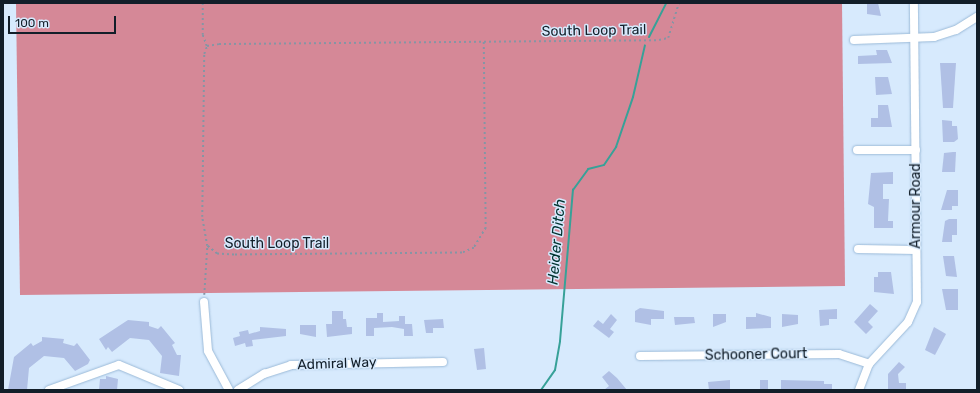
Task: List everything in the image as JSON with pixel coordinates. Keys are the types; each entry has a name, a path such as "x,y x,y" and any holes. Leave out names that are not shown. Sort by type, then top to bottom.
{"street":[{"name":"Armour Road","path":"859,390 869,364 912,317 917,302 914,3"},
{"path":"854,40 915,39 949,33 977,17"},
{"path":"857,150 916,150"},
{"path":"858,249 916,250"},
{"path":"204,302 208,351 229,390"},
{"name":"Schooner Court","path":"640,356 839,354 869,364"},
{"name":"Admiral Way","path":"238,390 264,374 291,365 443,362"},
{"path":"49,390 119,366 179,390"}],"path":[{"path":"203,3 203,35 208,46"},
{"name":"South Loop Trail","path":"484,42 486,228 474,248 462,253 234,255 217,254 207,246 202,209 204,54 208,46 484,42 659,40 668,38 679,3"},
{"path":"204,302 203,254 207,246"}],"shaded area":[{"path":"16,3 842,3 845,286 20,295"}],"building":[{"path":"867,3 878,3 881,16 867,14"},
{"path":"876,50 887,50 892,63 858,64 858,56 877,55"},
{"path":"940,63 956,63 953,108 943,108"},
{"path":"875,77 888,77 892,94 876,95"},
{"path":"878,105 888,105 892,127 871,127 871,118 878,118"},
{"path":"942,120 952,121 952,126 957,126 958,139 954,142 943,142"},
{"path":"956,152 955,172 942,172 944,153"},
{"path":"893,172 893,184 883,184 883,199 889,199 888,221 893,221 893,228 874,228 874,207 868,204 871,173"},
{"path":"947,190 958,190 958,206 952,206 952,210 941,210"},
{"path":"949,219 957,219 957,235 952,235 952,242 942,242 945,221"},
{"path":"943,256 954,256 957,277 946,276"},
{"path":"878,272 891,272 894,294 874,292 874,277 878,277"},
{"path":"942,289 958,289 958,310 946,310"},
{"path":"870,304 878,311 868,322 873,327 866,334 854,322"},
{"path":"640,308 664,311 664,319 651,319 651,325 635,322 635,311"},
{"path":"837,309 837,319 829,319 829,325 820,326 819,310"},
{"path":"332,311 343,311 343,319 346,319 347,327 352,327 352,334 327,337 326,324 332,324"},
{"path":"377,313 383,313 383,322 399,321 399,316 405,316 405,324 412,324 413,336 404,336 404,329 392,327 374,328 374,336 366,336 366,318 377,318"},
{"path":"756,313 771,317 771,328 746,329 746,317 756,317"},
{"path":"611,314 617,320 610,329 614,332 609,338 593,326 598,320 603,324"},
{"path":"713,314 726,314 726,322 713,327"},
{"path":"782,314 798,315 798,324 782,327"},
{"path":"674,317 694,317 695,323 675,325"},
{"path":"443,319 444,328 433,328 433,333 426,333 424,320"},
{"path":"128,320 149,322 149,326 158,329 161,326 175,343 172,345 177,355 181,355 179,376 160,373 162,356 149,340 130,338 112,352 108,347 106,350 99,339"},
{"path":"300,325 316,325 316,337 300,334"},
{"path":"260,327 286,329 286,336 252,340 253,346 246,347 245,343 235,346 233,338 240,336 239,332 248,330 249,334 260,331"},
{"path":"934,327 946,334 935,355 925,350"},
{"path":"42,337 64,339 63,343 74,346 77,343 90,360 88,364 75,371 64,358 44,356 29,368 27,390 8,390 14,357 31,343 33,346 42,341"},
{"path":"484,348 486,369 477,370 474,349"},
{"path":"899,362 905,367 898,374 899,383 906,383 906,389 888,390 888,374"},
{"path":"609,371 627,390 604,390 609,386 602,377"},
{"path":"106,376 118,379 117,390 99,390 100,379 106,379"},
{"path":"730,380 730,390 709,390 708,382"},
{"path":"760,380 768,380 768,390 760,390"},
{"path":"781,380 824,381 824,384 832,384 832,390 781,390"}],"waterway":[{"name":"Heider Ditch","path":"649,37 666,3"},
{"name":"Heider Ditch","path":"541,390 555,370 560,341 573,190 588,169 604,165 616,147 633,97 645,45"}]}
